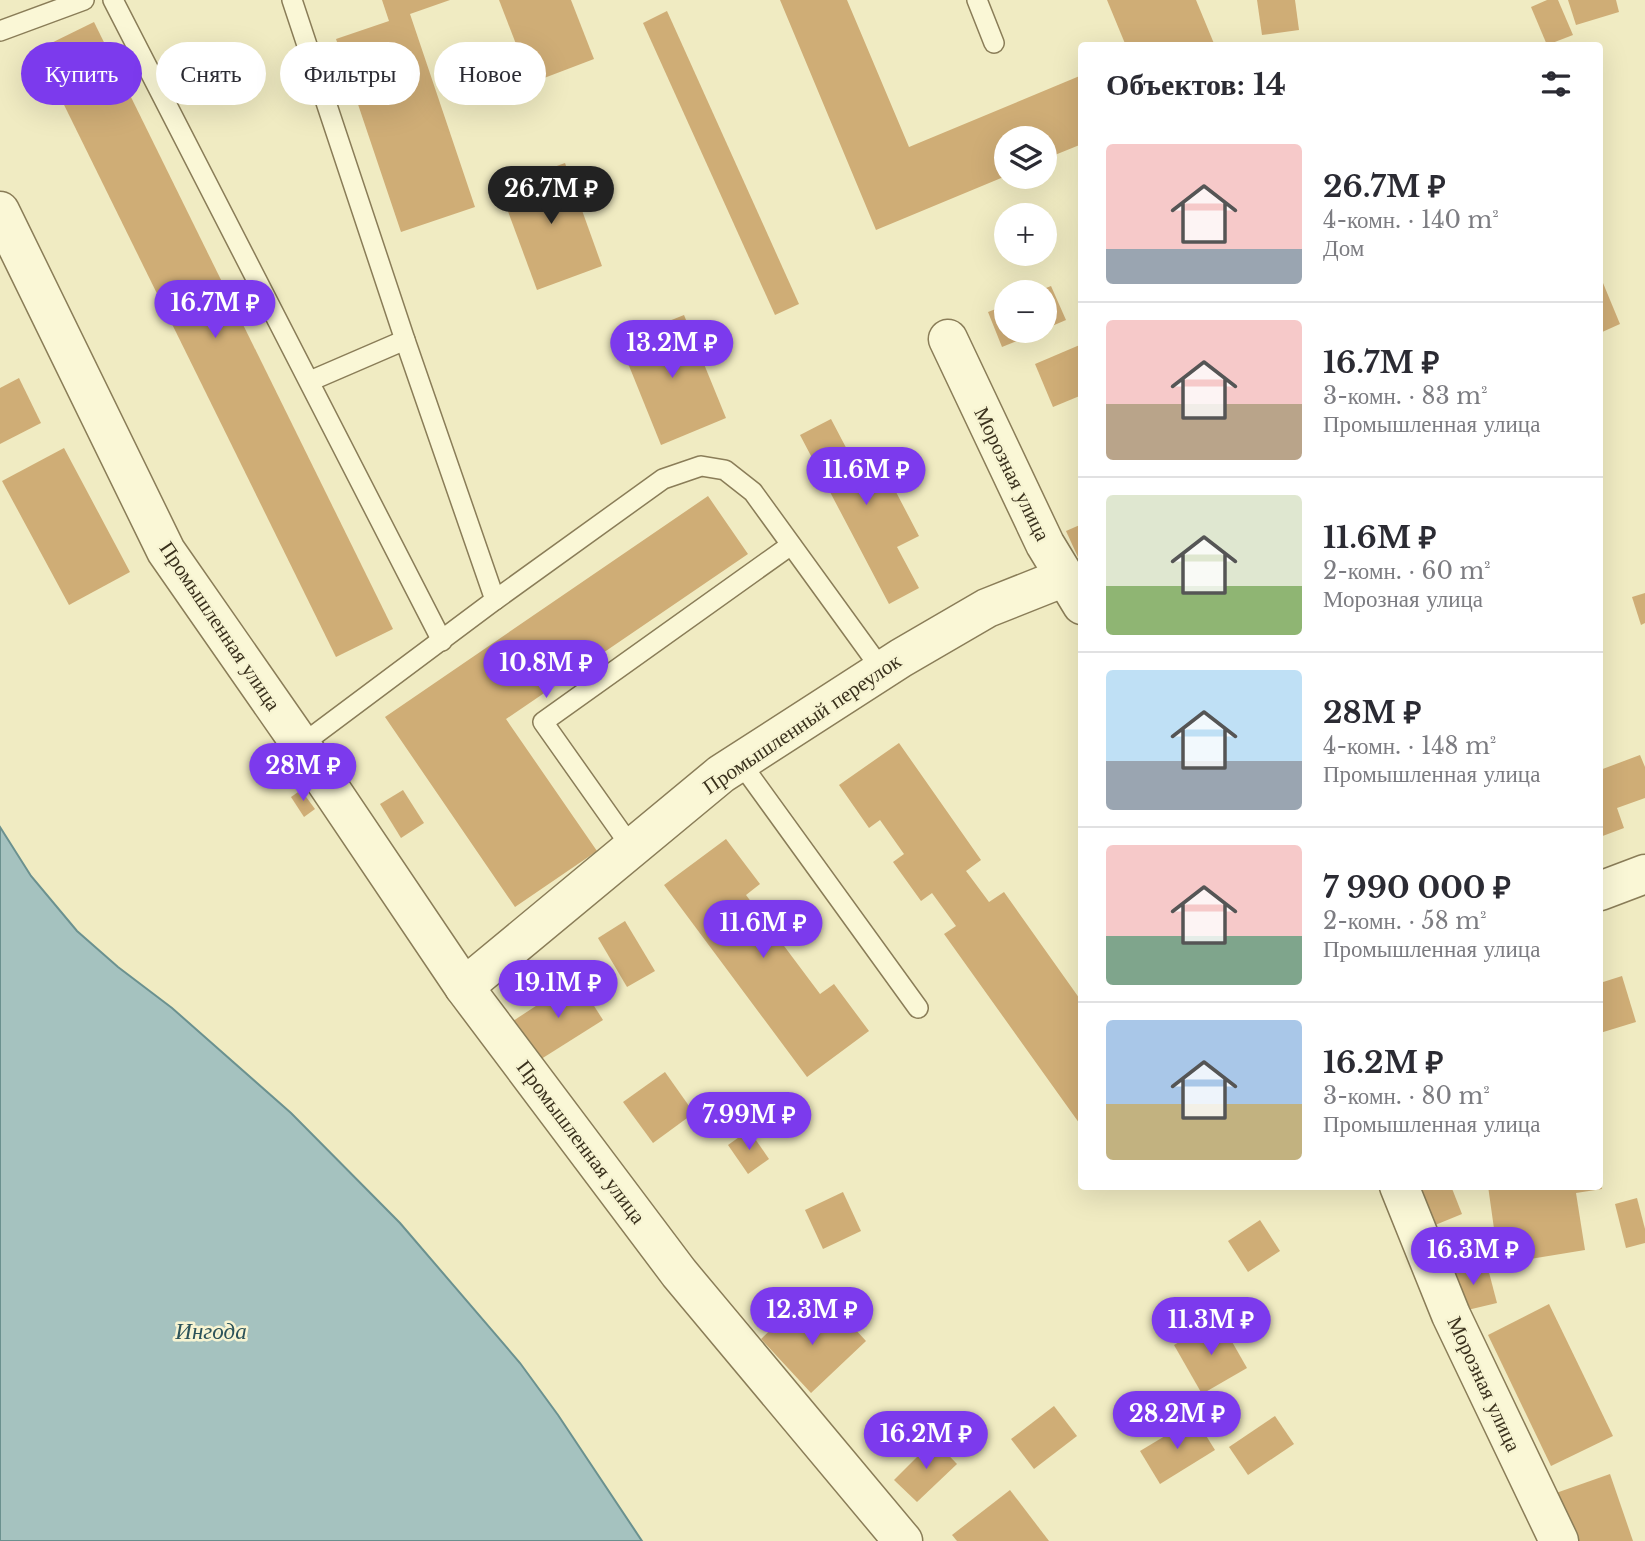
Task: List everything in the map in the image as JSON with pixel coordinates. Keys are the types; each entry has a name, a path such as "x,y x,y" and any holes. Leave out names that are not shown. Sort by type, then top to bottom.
{"street":[{"name":"Промышленная улица","path":"0,211 166,551 464,987 679,1273 903,1541"},
{"name":"Морозная улица","path":"948,339 1045,544 1073,591"},
{"name":"Промышленный переулок","path":"464,987 740,762 882,670 987,608 1073,591"},
{"path":"1603,890 1645,874"},
{"name":"Морозная улица","path":"1401,1190 1451,1315 1559,1541"}],"lane":[{"path":"0,31 84,0"},
{"path":"113,0 442,641"},
{"path":"292,0 405,341 495,600"},
{"path":"977,0 994,43"},
{"path":"310,381 405,341"},
{"path":"301,745 663,479 701,466 725,470 753,492 882,670"},
{"path":"632,848 542,722 791,545"},
{"path":"740,762 918,1008"}],"water":[{"name":"Ингода","path":"0,827 31,876 77,931 118,967 172,1008 291,1113 400,1223 520,1363 642,1541 0,1541"}],"building":[{"path":"382,0 450,0 410,14 419,42 337,42 336,39 389,21"},
{"path":"499,0 571,0 594,59 546,77 546,42 515,42"},
{"path":"780,0 847,0 909,147 1078,77 1078,146 1057,154 1057,126 994,126 994,181 876,230"},
{"path":"1107,0 1196,0 1213,42 1124,42"},
{"path":"1257,0 1295,0 1299,30 1262,35"},
{"path":"1547,0 1558,0 1573,35 1555,42 1546,42 1531,7"},
{"path":"1568,0 1616,0 1619,12 1576,25"},
{"path":"667,11 799,304 775,315 643,23"},
{"path":"94,22 104,42 53,42"},
{"path":"420,44 434,85 434,105 441,105 475,207 401,232 358,105 420,105"},
{"path":"64,105 135,105 393,629 336,657"},
{"path":"565,163 602,266 537,290 499,187"},
{"path":"1603,283 1620,324 1603,332"},
{"path":"1057,300 1066,320 1057,324"},
{"path":"994,310 994,327 988,312"},
{"path":"684,315 726,418 661,445 619,341"},
{"path":"1078,346 1078,397 1053,407 1035,364"},
{"path":"19,378 41,423 0,444 0,388"},
{"path":"831,419 852,459 873,448 919,536 897,547 919,588 889,604 800,435"},
{"path":"64,448 130,572 69,605 2,481"},
{"path":"708,496 748,554 506,719 597,851 515,907 385,717"},
{"path":"1078,526 1078,557 1066,531"},
{"path":"1645,593 1645,623 1641,625 1632,597"},
{"path":"899,743 981,860 966,871 989,902 1004,892 1078,996 1078,1121 944,934 956,926 932,893 921,901 893,862 904,854 880,820 869,828 839,785"},
{"path":"1640,755 1645,767 1645,798 1617,808 1624,828 1603,836 1603,769"},
{"path":"301,790 315,809 304,817 291,797"},
{"path":"403,790 424,823 401,838 380,804"},
{"path":"726,839 760,884 746,895 820,994 834,984 869,1031 807,1077 664,885"},
{"path":"625,921 655,971 627,987 598,938"},
{"path":"1622,976 1636,1022 1603,1032 1603,982"},
{"path":"577,979 603,1020 538,1061 513,1021"},
{"path":"665,1072 694,1113 653,1143 623,1102"},
{"path":"749,1130 769,1159 748,1174 728,1145"},
{"path":"1408,1190 1453,1190 1462,1214 1423,1230"},
{"path":"1489,1190 1596,1190 1576,1193 1585,1250 1499,1264"},
{"path":"843,1192 861,1231 823,1249 805,1210"},
{"path":"1637,1198 1645,1229 1645,1243 1626,1248 1615,1204"},
{"path":"1260,1220 1280,1251 1248,1272 1228,1241"},
{"path":"1486,1261 1497,1303 1459,1312 1448,1271"},
{"path":"1549,1304 1613,1436 1551,1466 1488,1335"},
{"path":"797,1305 824,1333 842,1315 866,1341 811,1393 761,1339"},
{"path":"1219,1319 1247,1368 1202,1394 1174,1345"},
{"path":"1054,1406 1077,1436 1034,1469 1011,1439"},
{"path":"1275,1416 1294,1444 1248,1475 1229,1447"},
{"path":"1195,1418 1215,1450 1160,1484 1140,1451"},
{"path":"934,1440 957,1464 917,1502 894,1480"},
{"path":"1610,1474 1633,1541 1572,1541 1556,1493"},
{"path":"1010,1490 1049,1541 957,1541 952,1535"}]}
